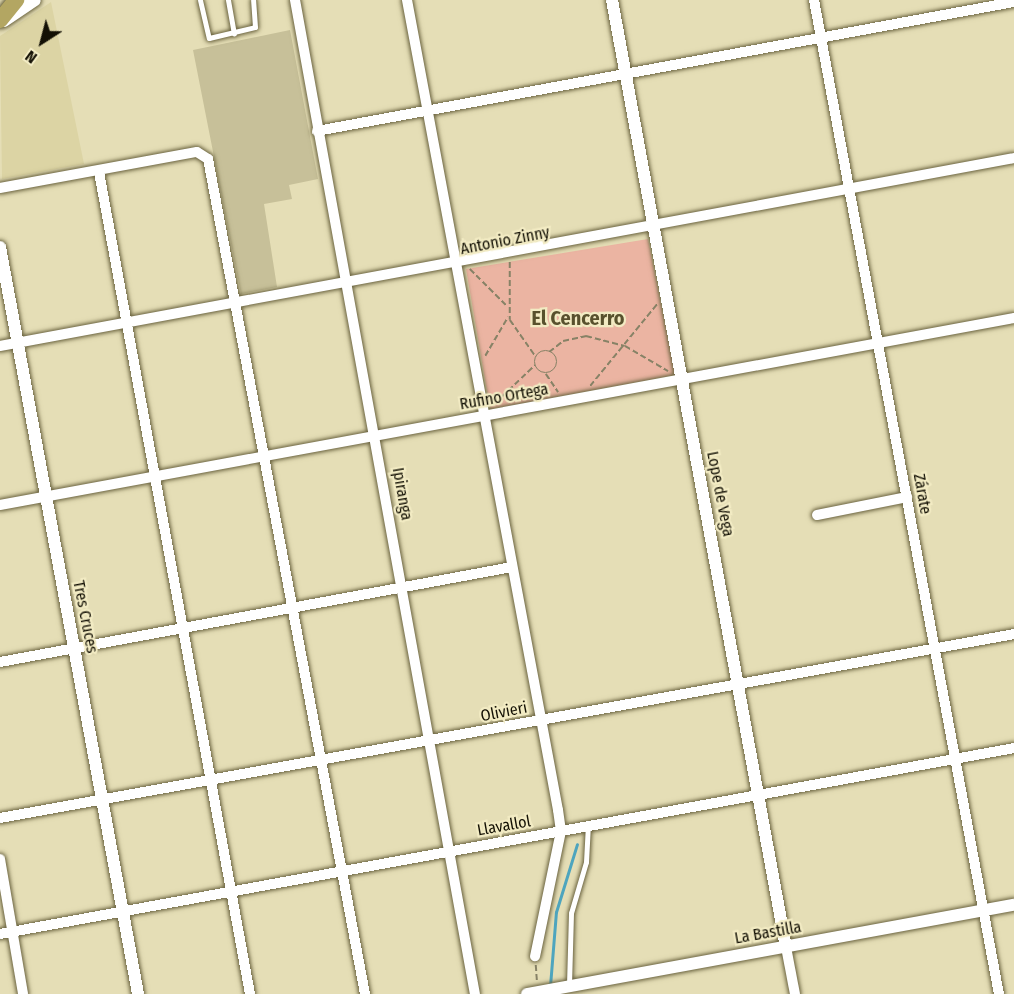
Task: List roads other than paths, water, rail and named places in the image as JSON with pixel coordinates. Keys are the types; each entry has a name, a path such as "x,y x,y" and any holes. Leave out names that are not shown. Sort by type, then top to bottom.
{"highway":[{"path":"0,22 16,0"}],"street":[{"path":"0,22 35,0"},
{"name":"Ipiranga","path":"295,0 317,131 377,436 475,994"},
{"path":"407,0 426,112 461,264 475,368 561,831 535,957"},
{"name":"Lope de Vega","path":"612,0 795,994"},
{"name":"Zárate","path":"814,0 999,994"},
{"path":"317,131 1014,2"},
{"path":"0,188 204,153 237,305 365,994"},
{"name":"Antonio Zinny","path":"0,346 128,325 850,192 1014,158"},
{"path":"99,172 158,477 183,628 250,994"},
{"name":"Tres Cruces","path":"0,247 138,994"},
{"name":"Rufino Ortega","path":"0,505 1014,318"},
{"path":"817,515 907,496"},
{"path":"0,662 404,589 512,567"},
{"name":"Olivieri","path":"0,818 322,762 1014,633"},
{"name":"Llavallol","path":"0,934 1014,748"},
{"path":"0,859 23,994"},
{"name":"La Bastilla","path":"536,992 570,986 591,988 786,947 1014,905"}],"lane":[{"path":"200,0 207,36 234,33 257,24 254,0"},
{"path":"228,0 234,33"},
{"path":"570,986 571,913 586,862 588,826"}],"waterway":[{"path":"550,986 556,912 577,844"}],"district":[{"name":"El Cencerro","path":"578,318"}]}
